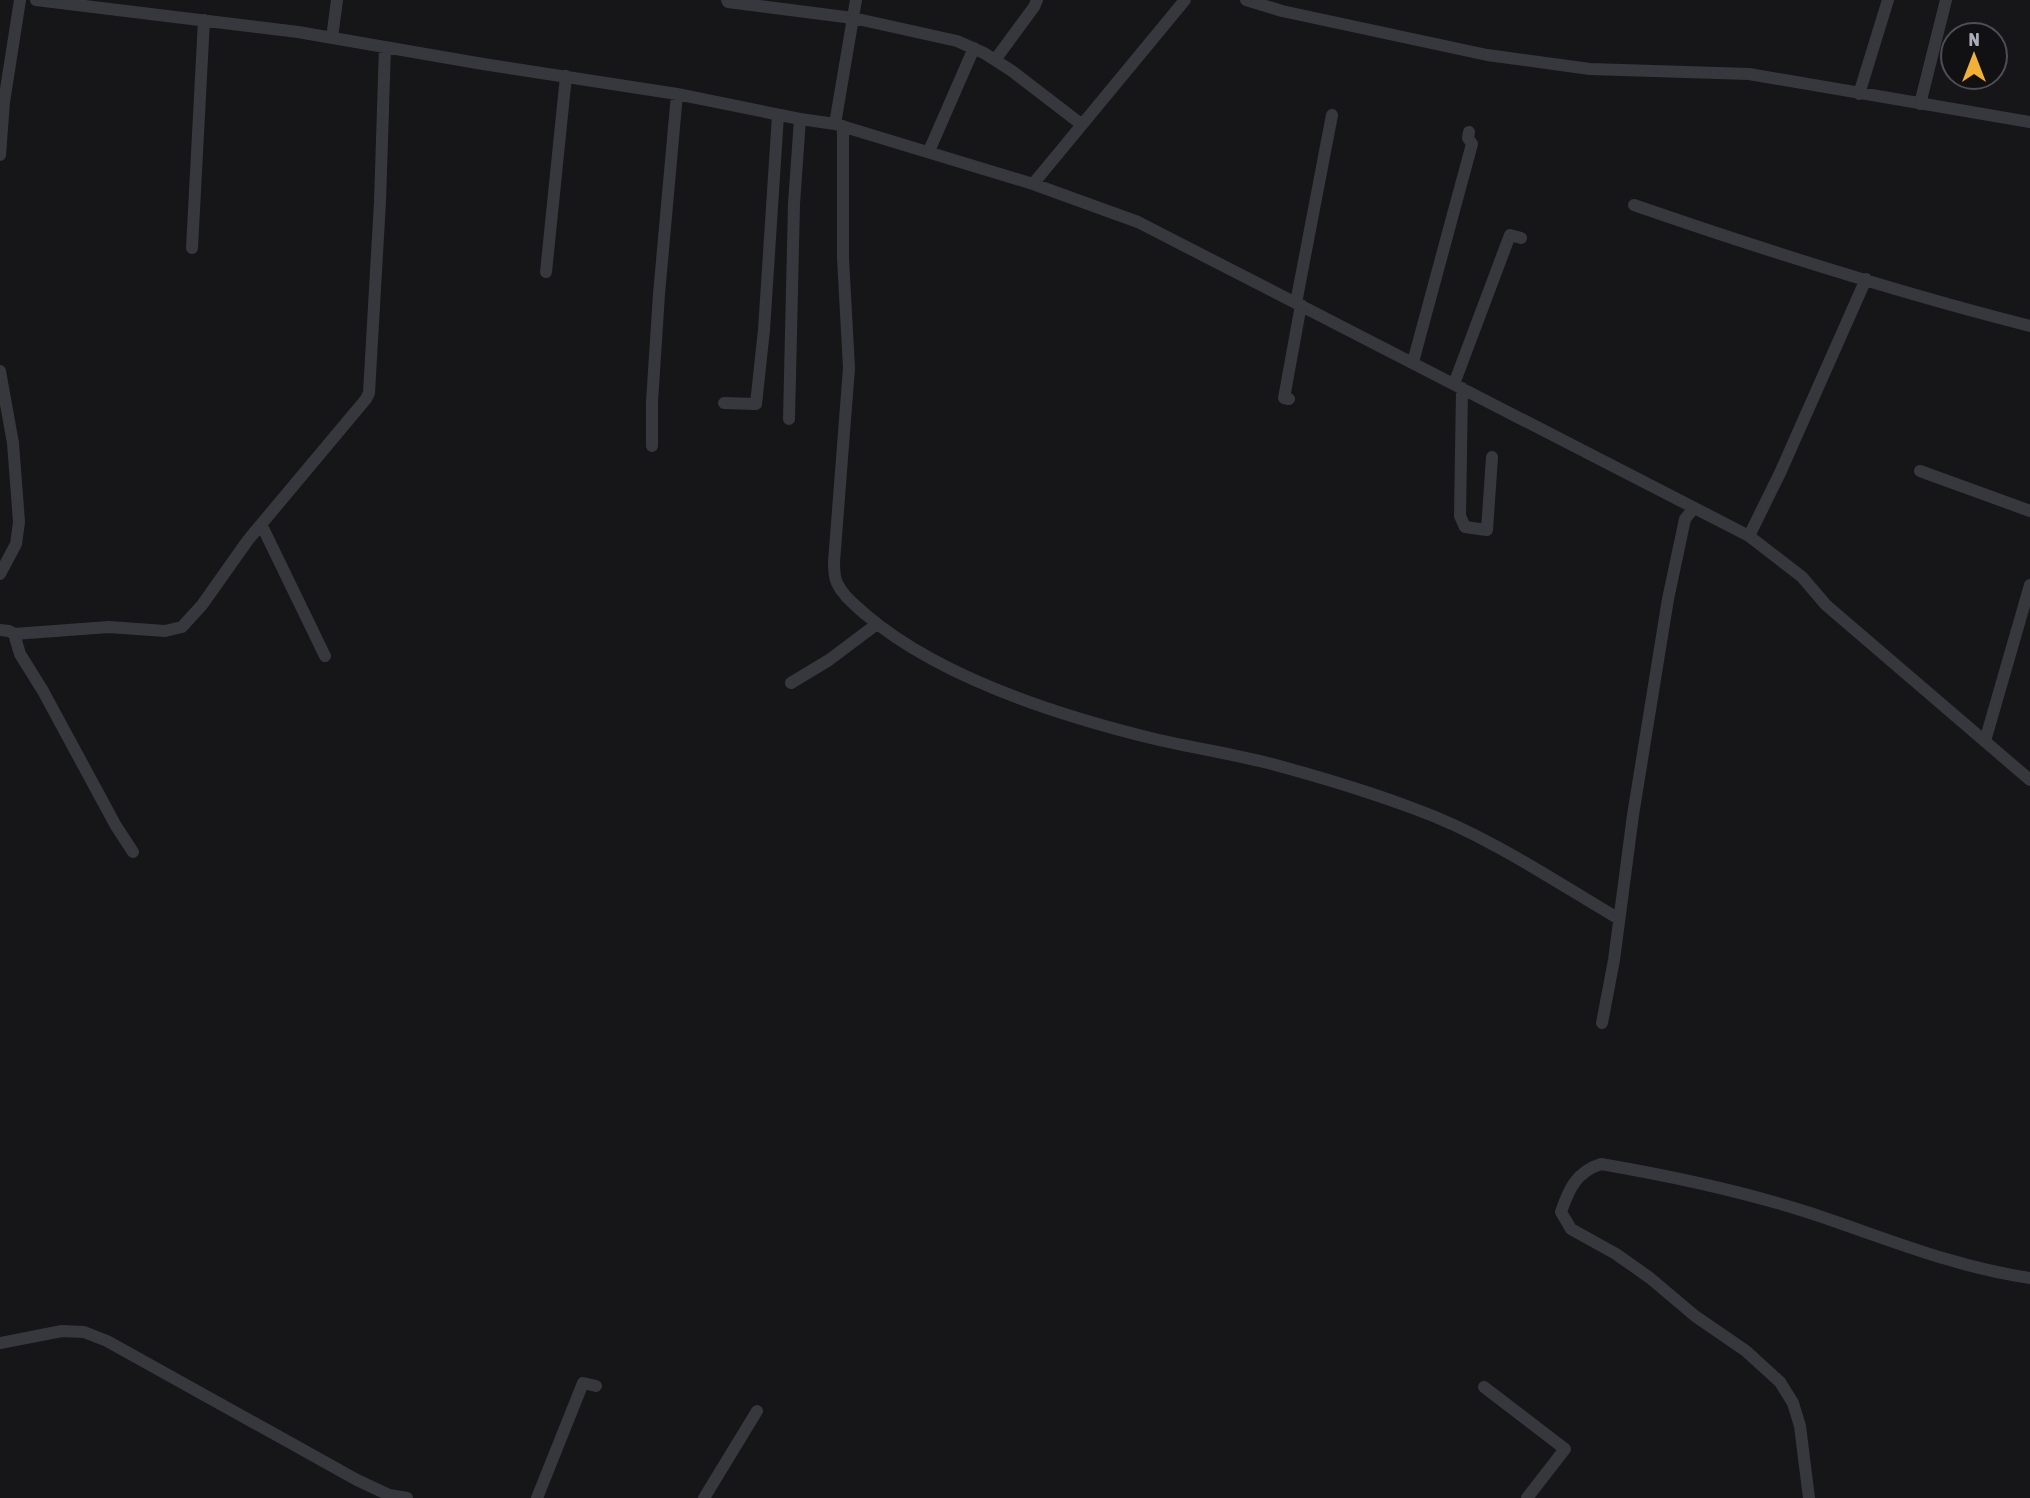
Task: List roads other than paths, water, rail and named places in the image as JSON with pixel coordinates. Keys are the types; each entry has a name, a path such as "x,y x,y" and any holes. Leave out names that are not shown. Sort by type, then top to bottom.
{"street":[{"path":"0,155 4,102 20,0"},
{"path":"36,0 332,38 483,65 677,94 839,125 1033,184 1138,222 1749,536 1802,577 1826,605 2030,780"},
{"path":"332,38 337,0"},
{"path":"727,0 853,19 948,39 974,48 995,60 1082,124"},
{"path":"856,0 839,125 849,368 834,562 835,580 846,598 890,636 933,660 1046,707 1158,740 1265,763 1337,783 1417,810 1482,839 1619,919"},
{"path":"995,60 1037,0"},
{"path":"1033,184 1185,0"},
{"path":"1246,0 1282,11 1487,55 1590,69 1749,74 2030,122"},
{"path":"1859,94 1888,0"},
{"path":"1920,104 1946,0"},
{"path":"192,248 204,20"},
{"path":"0,630 14,634 109,627 165,631 182,627 192,618 261,526 369,393 380,202 385,47"},
{"path":"929,151 974,48"},
{"path":"546,272 566,76"},
{"path":"652,446 659,294 677,94"},
{"path":"723,403 756,404 764,330 778,115"},
{"path":"1289,399 1284,398 1332,115"},
{"path":"789,419 794,204 800,119"},
{"path":"1413,362 1472,144 1468,138 1469,132"},
{"path":"1634,205 1737,240 2030,326"},
{"path":"1492,457 1487,530 1465,527 1460,516 1458,386 1510,235 1521,238"},
{"path":"1749,536 1780,473 1866,279"},
{"path":"0,371 13,443 19,522 16,544 0,574"},
{"path":"1920,471 2030,511"},
{"path":"1602,1023 1614,960 1633,815 1668,599 1685,520 1693,508"},
{"path":"261,526 325,656"},
{"path":"1984,741 2030,585"},
{"path":"791,683 829,660 877,624"},
{"path":"14,634 20,654 133,852"},
{"path":"1809,1498 1800,1426 1793,1403 1780,1382 1746,1351 1695,1316 1650,1278 1616,1254 1571,1229 1562,1212 1570,1187 1588,1168 1601,1164 1718,1189 1806,1212 1929,1255 1992,1272 2030,1278"},
{"path":"0,1343 62,1331 84,1332 107,1341 357,1480 389,1495 407,1498"},
{"path":"537,1498 583,1384 596,1386"},
{"path":"1484,1387 1565,1449 1527,1498"},
{"path":"704,1498 757,1411"}]}
